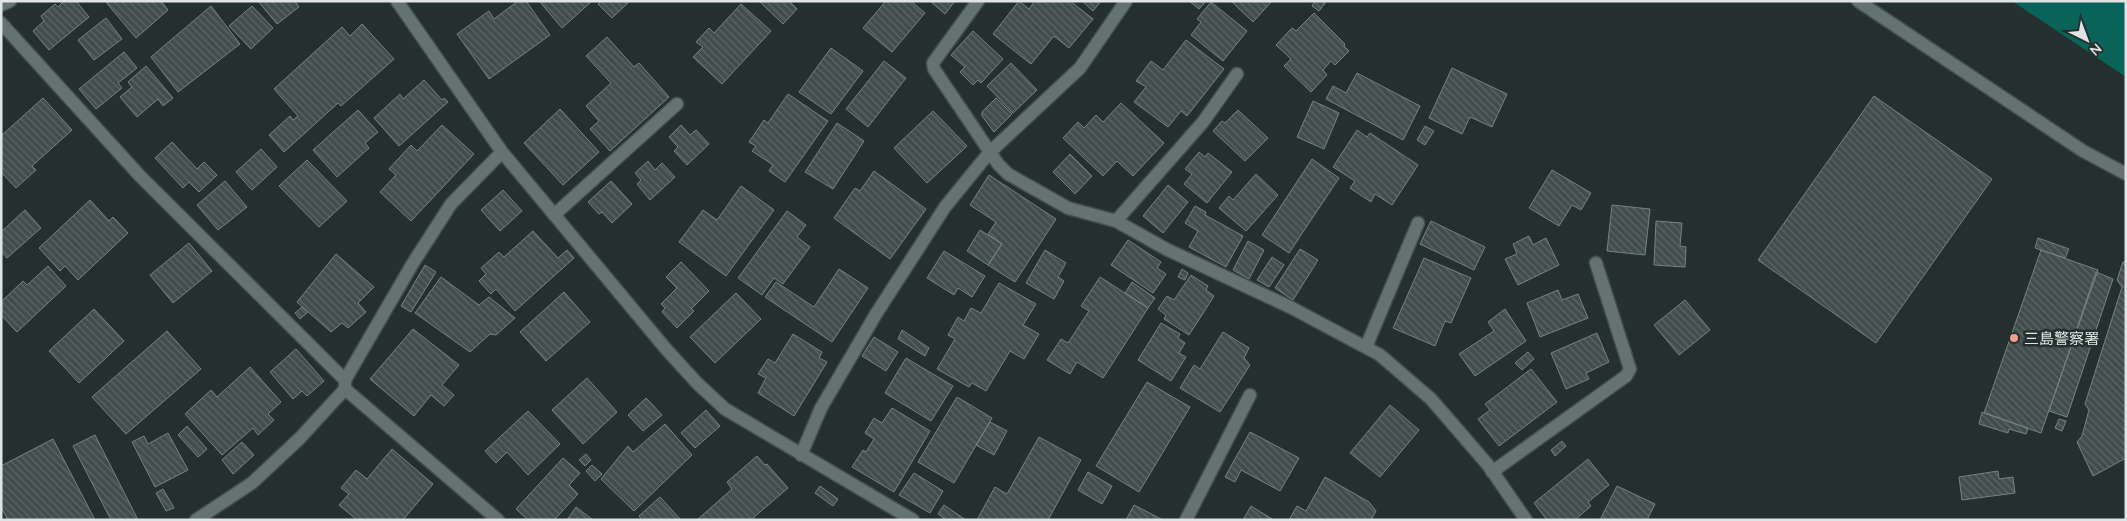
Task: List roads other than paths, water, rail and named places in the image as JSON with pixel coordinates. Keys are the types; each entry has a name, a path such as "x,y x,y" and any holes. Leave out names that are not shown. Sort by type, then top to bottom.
{"street":[{"path":"1,5 10,1"},
{"path":"397,1 502,152 697,382 725,408 913,520"},
{"path":"978,1 933,63 934,69 989,153 1008,174 1068,208 1116,221 1166,249 1290,307 1380,355 1431,399 1492,472 1526,520"},
{"path":"801,455 821,408 876,314 945,207 989,153 1080,68 1126,1"},
{"path":"1858,1 2083,151 2126,174"},
{"path":"1,23 140,176 345,385 498,520"},
{"path":"1116,221 1197,129 1237,74"},
{"path":"554,215 677,104"},
{"path":"196,520 252,483 300,438 345,385 413,263 451,204 502,152"},
{"path":"1366,347 1418,223"},
{"path":"1492,472 1626,376 1630,369 1596,263"},
{"path":"1186,520 1250,395"}],"place":[{"name":"三島警察署","path":"2014,338"}]}
